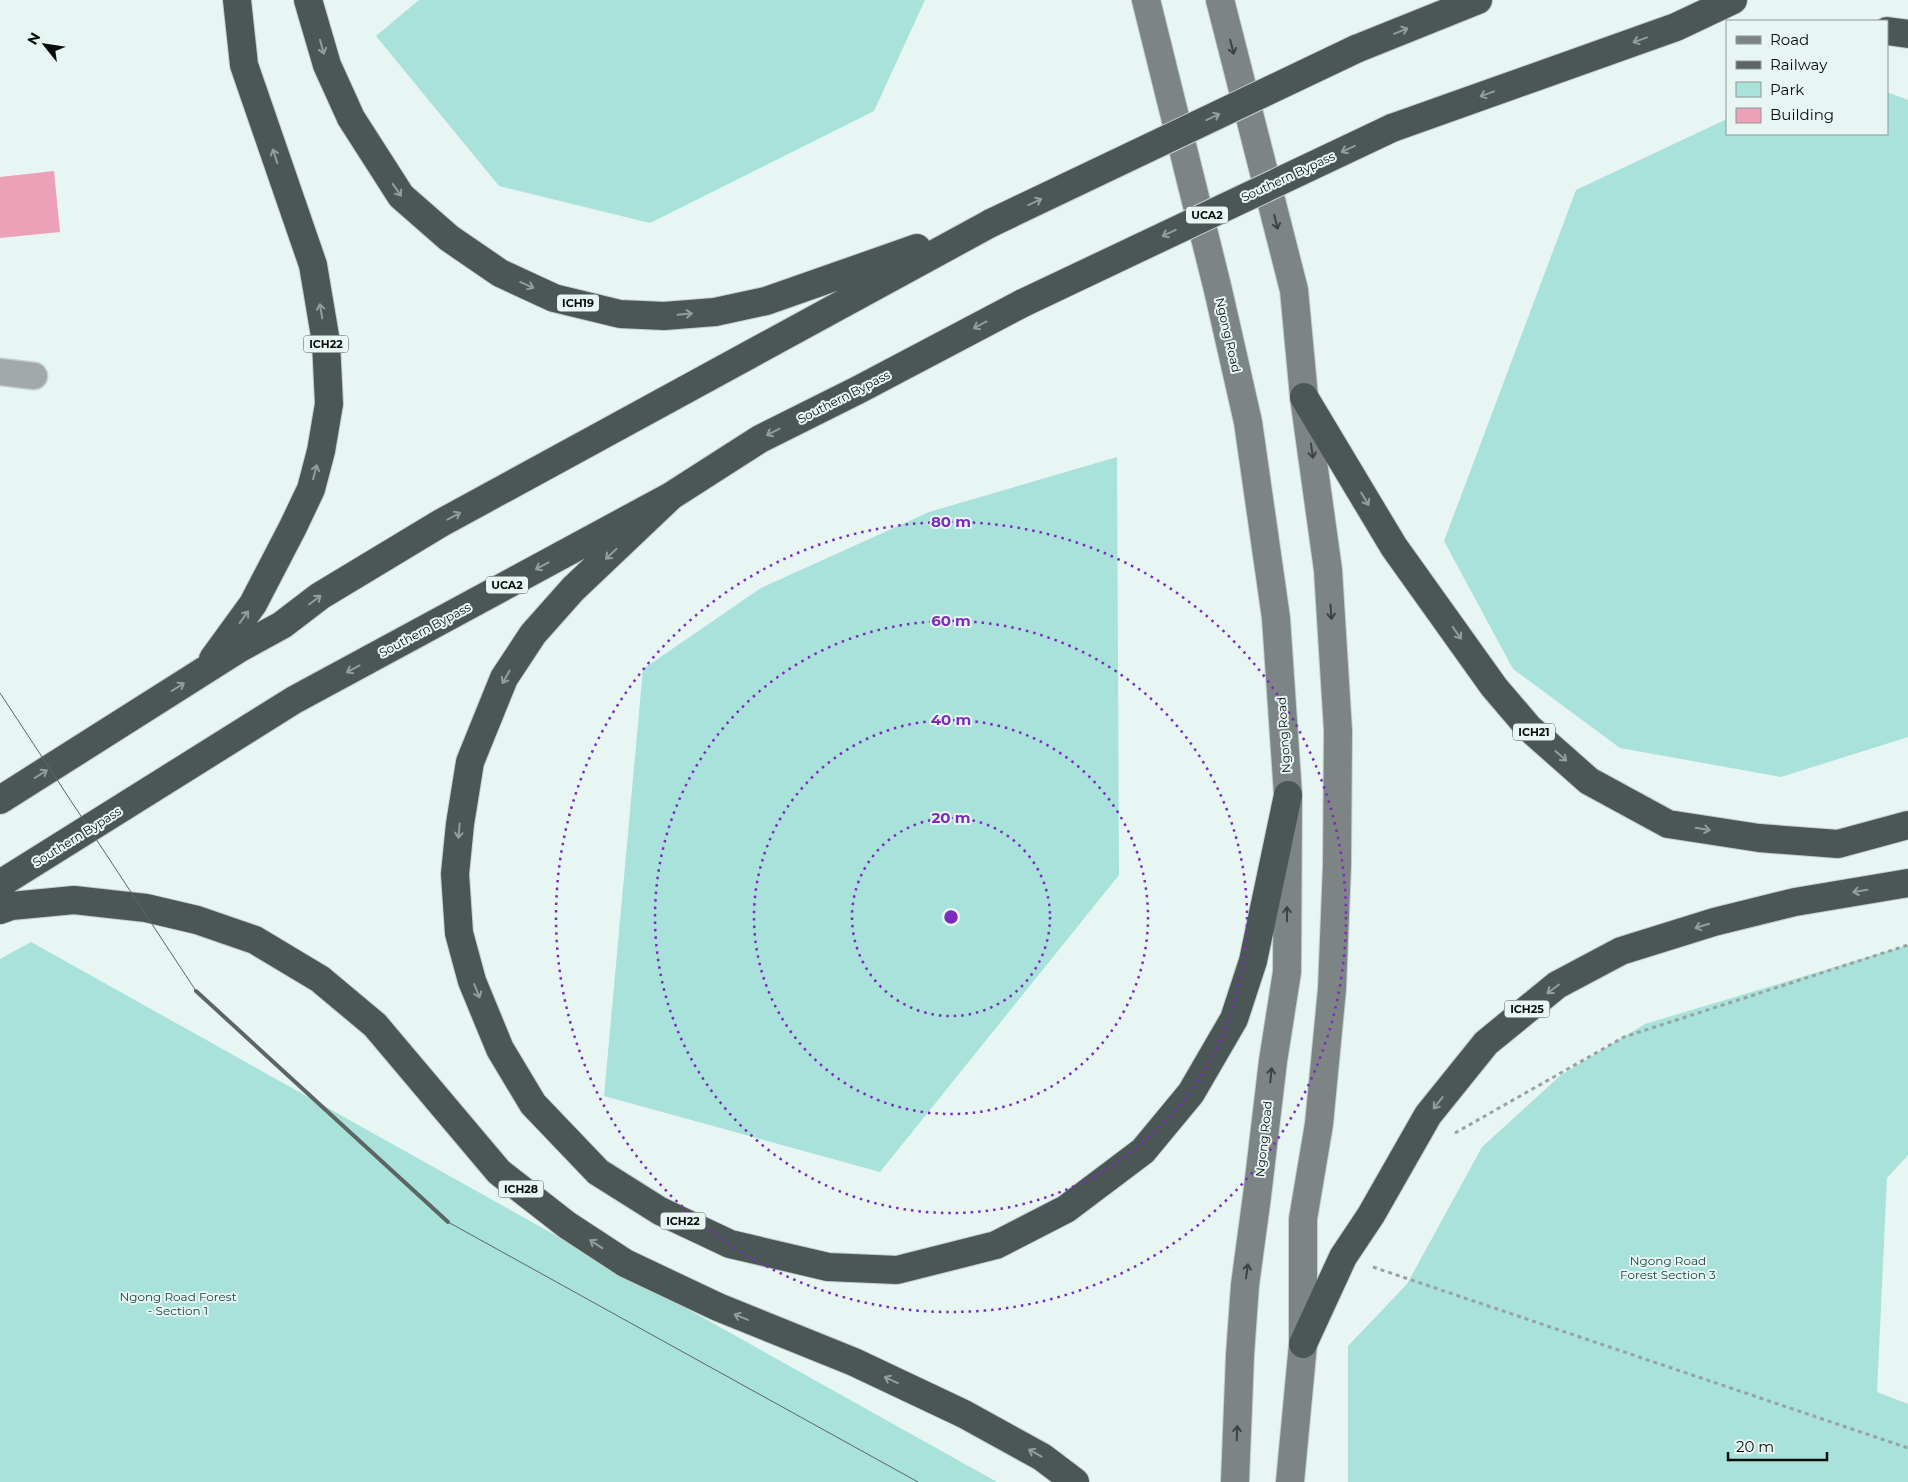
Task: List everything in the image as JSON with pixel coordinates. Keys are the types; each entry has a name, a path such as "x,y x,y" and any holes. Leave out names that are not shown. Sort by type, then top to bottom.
{"highway":[{"name":"ICH22","path":"205,670 253,604 293,527 310,489 321,451 329,404 326,342 312,265 244,65 236,0"},
{"name":"ICH19","path":"308,0 327,64 351,118 401,196 449,238 500,273 554,298 620,314 664,316 714,312 766,301 991,222"},
{"path":"0,800 240,648 282,624 320,596 441,523 991,222 1356,49 1478,0"},
{"name":"Southern Bypass","path":"0,884 294,700 671,496 760,439 858,390 1023,302 1392,128 1676,27 1734,0"},
{"path":"1676,27 1726,26"},
{"path":"1888,31 1908,34"},
{"name":"ICH21","path":"1304,397 1394,547 1494,687 1529,728 1589,781 1668,824 1759,838 1838,844 1908,825"},
{"name":"ICH22","path":"671,496 572,589 533,634 504,678 470,762 460,824 455,874 459,934 472,981 500,1049 533,1104 598,1172 669,1215 730,1244 828,1267 897,1270 996,1245 1066,1209 1143,1151 1191,1093 1234,1019 1253,961 1288,795"},
{"name":"ICH25","path":"1304,1344 1343,1257 1371,1214 1428,1115 1486,1043 1557,985 1621,951 1714,922 1794,902 1908,882"},
{"name":"ICH28","path":"0,910 12,906 74,900 146,908 197,920 255,940 320,979 375,1025 499,1172 567,1225 625,1263 718,1308 854,1362 964,1414 1042,1457 1075,1482"}],"main road":[{"name":"Ngong Road","path":"1146,0 1218,290 1248,422 1276,618 1288,795 1287,972 1273,1061 1245,1285 1235,1482"},
{"path":"1220,0 1294,290 1304,397 1328,570 1338,731 1337,865 1332,989 1319,1124 1303,1219 1304,1344 1290,1482"}],"street":[{"path":"0,372 34,376"}],"path":[{"path":"1451,1135 1624,1037 1908,945"},
{"path":"1343,1257 1908,1448"}],"green space":[{"path":"419,0 925,0 874,111 650,223 499,186 376,36"},
{"path":"1888,92 1908,100 1908,737 1781,777 1620,748 1513,669 1444,541 1576,190 1726,119 1726,135 1888,135"},
{"path":"1117,457 1119,875 880,1172 604,1096 643,669 761,588 929,512"},
{"name":"Ngong Road Forest - Section 1","path":"31,942 997,1482 0,1482 0,959"},
{"name":"Ngong Road Forest Section 3","path":"1908,945 1908,1155 1887,1178 1877,1392 1908,1404 1908,1482 1348,1482 1348,1346 1407,1284 1482,1147 1561,1075 1645,1024"}],"building":[{"path":"54,171 60,232 0,238 0,177"}],"tram line":[{"path":"0,693 196,991"},
{"path":"448,1222 918,1482"}],"railway":[{"path":"196,991 448,1222"}]}
